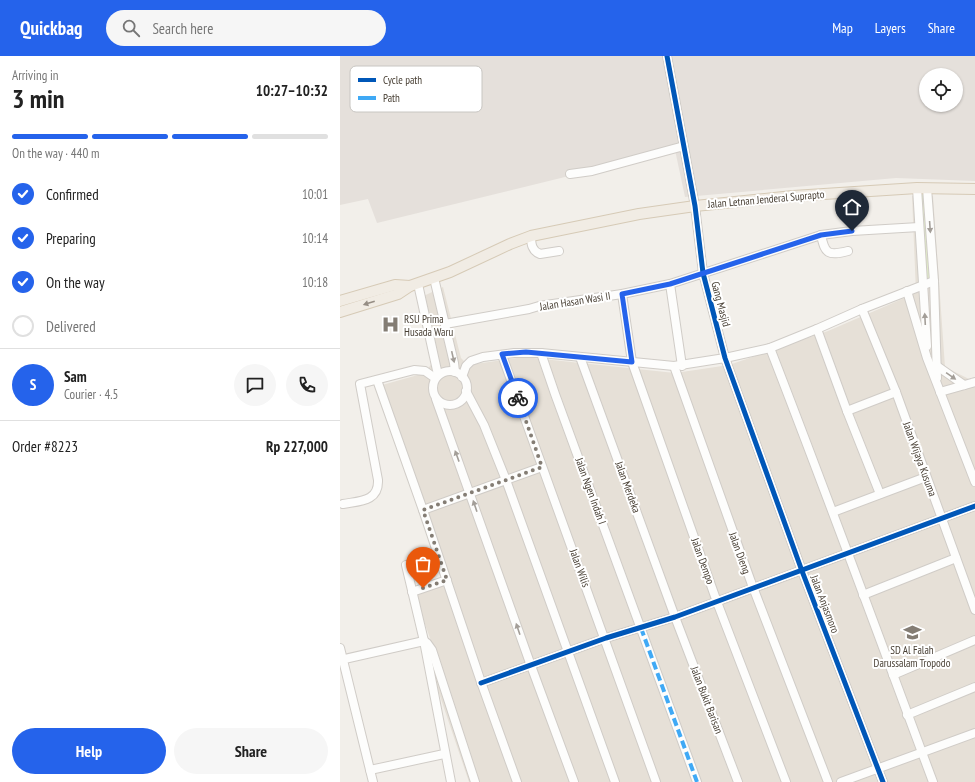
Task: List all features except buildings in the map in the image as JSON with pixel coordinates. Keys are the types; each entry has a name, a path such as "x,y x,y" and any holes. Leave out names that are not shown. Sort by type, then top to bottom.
{"main road":[{"name":"Jalan Letnan Jenderal Suprapto","path":"414,285 434,278 531,236 639,214 677,208 792,196 917,188 975,189"},
{"path":"340,302 395,285 414,285"},
{"path":"340,312 398,294 414,285"}],"street":[{"name":"Gang Masjid","path":"667,56 695,206 703,273 726,361"},
{"path":"570,174 592,170 684,146"},
{"path":"917,188 927,358"},
{"path":"927,188 934,281 937,366 936,382"},
{"name":"Jalan Hasan Wasi II","path":"445,324 530,309 539,306 622,294 670,284 821,235 852,231 919,227"},
{"path":"821,235 823,247 830,254 839,254 848,251"},
{"path":"531,236 531,244 537,253 540,254 559,251"},
{"path":"434,278 454,363 466,386 466,391 484,425 506,480 615,782"},
{"path":"459,374 471,361 483,357 526,352 678,366 726,361 770,348 862,309 934,281"},
{"name":"Jalan Dieng","path":"670,284 678,366 753,589 828,782"},
{"path":"414,285 437,377 433,389 574,782"},
{"path":"907,291 927,358 975,482"},
{"name":"Jalan Dempo","path":"622,294 632,362 717,602 786,782"},
{"name":"Jalan Wijaya Kusuma","path":"862,309 896,392 975,610"},
{"path":"817,329 847,411 880,494"},
{"path":"770,348 833,512 933,782"},
{"name":"Jalan Ngen Indah I","path":"541,353 697,782"},
{"name":"Jalan Wilis","path":"502,354 542,467 606,638 656,782"},
{"name":"Jalan Merdeka","path":"580,357 675,617"},
{"name":"Jalan Anjasmoro","path":"726,361 802,571 883,782"},
{"path":"937,366 964,385"},
{"path":"343,504 371,498 378,490 378,480 360,384 414,370 425,371 437,377"},
{"path":"437,377 449,371 459,374"},
{"path":"377,380 423,510 481,683 517,782"},
{"path":"940,392 975,382"},
{"path":"436,398 446,404 456,404 464,396 466,391"},
{"path":"847,411 896,392"},
{"path":"423,510 542,467"},
{"path":"833,512 926,477"},
{"path":"481,683 606,638 675,617 717,602 975,506"},
{"path":"863,595 956,558"},
{"path":"406,565 424,641 444,754 451,782"},
{"path":"412,592 447,580"},
{"name":"Jalan Bukit Barisan","path":"675,617 738,782"},
{"path":"893,675 975,640"},
{"path":"341,660 424,641"},
{"path":"424,641 432,650 475,782"},
{"path":"340,648 341,660 373,782"},
{"path":"908,715 975,687"},
{"path":"841,782 975,733"},
{"path":"370,770 444,754"}],"shaded area":[{"path":"340,56 975,56 975,181 896,178 685,197 675,150 377,223 368,199 340,205"},
{"path":"912,196 933,196 945,367 969,379 975,378 975,782 469,782 422,643 431,641 416,599 420,592 445,585 375,387 425,373 432,363 417,299 443,287 461,358 468,365 524,357 675,373 729,365 828,331 916,293"}],"green space":[{"path":"916,189 926,190 934,279 924,286"}],"marked path":[{"path":"641,628 697,782"}],"cycle path":[{"path":"667,56 695,206 703,273 725,358 802,571 883,782"},
{"path":"481,683 606,638 675,617 975,506"}],"way so far":[{"path":"423,588 447,580 423,510 542,467 518,398"}],"place":[{"name":"RSU Prima Husada Waru","path":"391,325"},
{"name":"SD Al Falah Darussalam Tropodo","path":"912,632"}],"route":[{"path":"518,398 502,354 526,352 632,362 622,294 670,284 821,235 852,231"}]}
